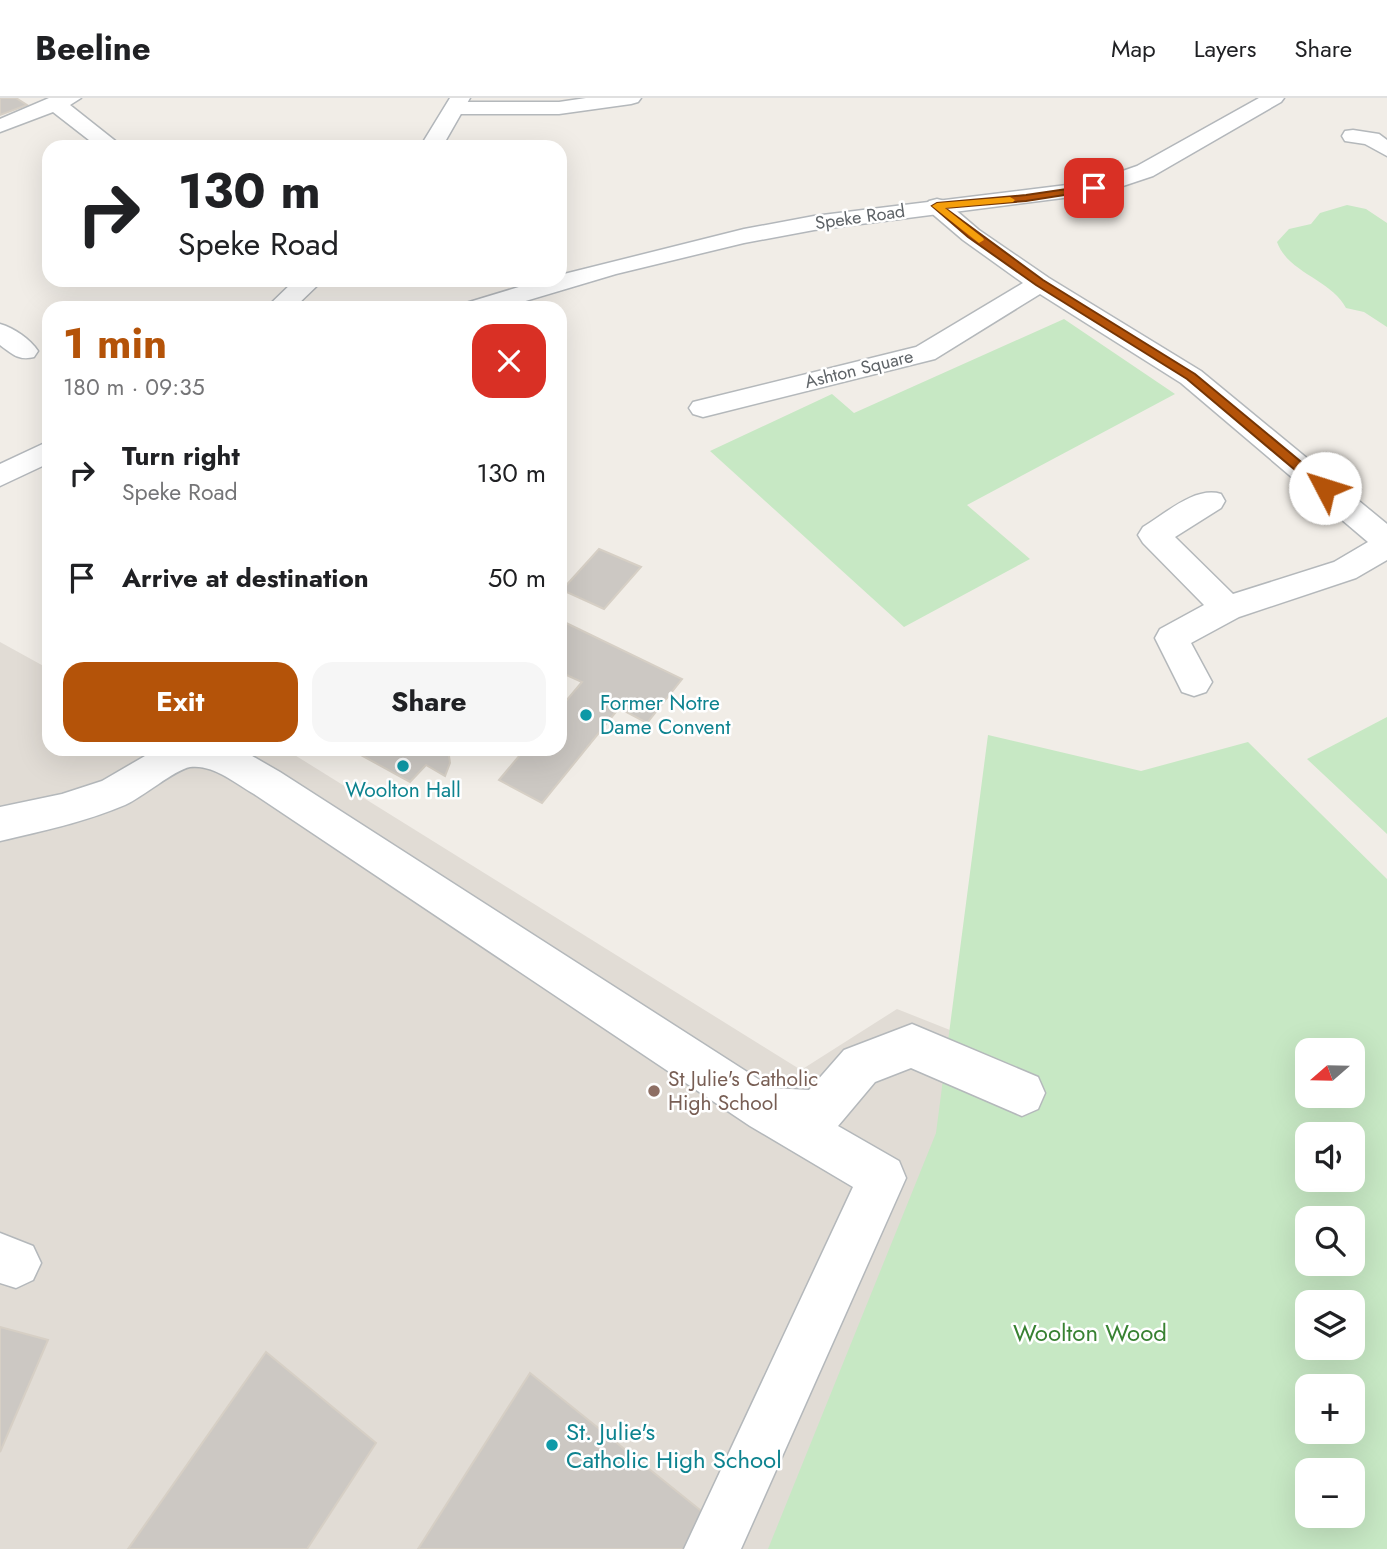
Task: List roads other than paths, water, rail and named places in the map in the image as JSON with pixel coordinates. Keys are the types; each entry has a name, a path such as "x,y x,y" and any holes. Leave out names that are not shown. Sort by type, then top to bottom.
{"street":[{"path":"435,140 458,103 559,108 631,98"},
{"name":"Speke Road","path":"567,281 691,247 814,223 937,206 1065,193 1119,181 1145,171 1274,98"},
{"path":"0,126 62,100 105,140"},
{"path":"937,206 971,235 1040,283 1191,377 1387,543 1345,570 1227,608 1172,638 1195,682"},
{"name":"Ashton Square","path":"704,408 925,353 1040,283"},
{"path":"287,301 302,287"},
{"name":"Speke Road","path":"498,301 545,287"},
{"path":"0,332 25,352"},
{"path":"0,476 42,455"},
{"path":"1210,501 1154,535 1227,608"},
{"path":"0,824 62,810 114,793 176,756"},
{"path":"220,756 267,783 766,1110 882,1178 712,1549"},
{"path":"766,1110 819,1114 860,1066 912,1046 1022,1093"}],"place":[{"name":"Former Notre Dame Convent","path":"586,715"},
{"name":"Woolton Hall","path":"403,766"},
{"name":"St Julie's Catholic High School","path":"654,1091"},
{"name":"St. Julie's Catholic High School","path":"552,1445"}],"park label":[{"name":"Woolton Wood","path":"1090,1332"}]}
